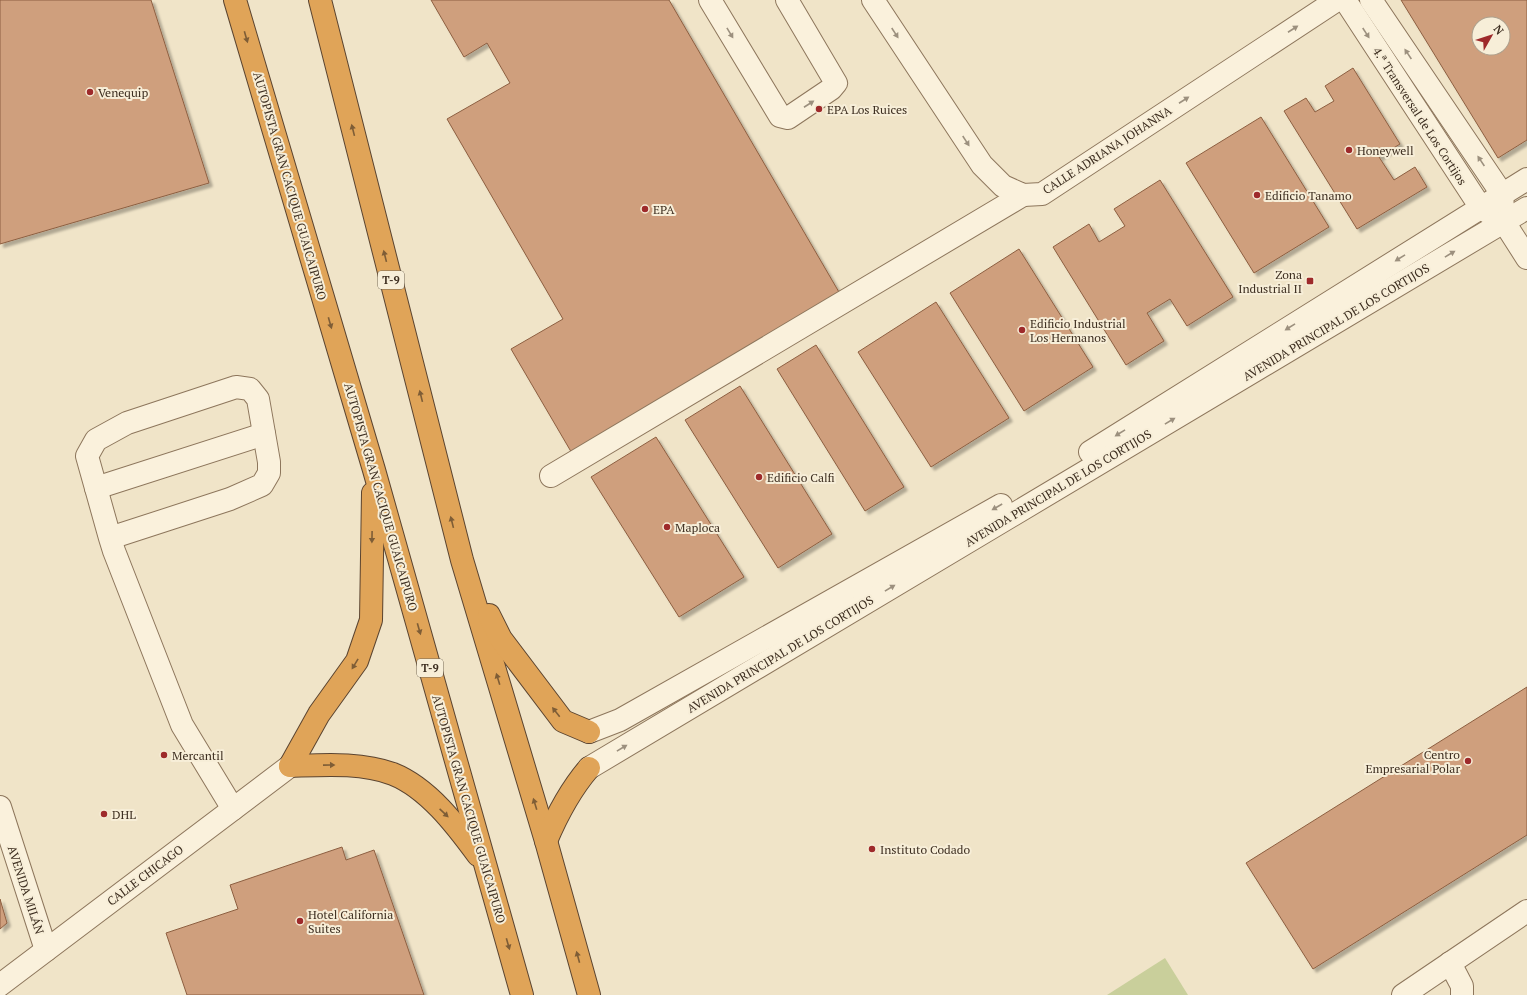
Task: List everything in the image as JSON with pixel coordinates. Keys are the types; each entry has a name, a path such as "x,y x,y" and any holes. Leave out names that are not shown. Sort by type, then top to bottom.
{"highway":[{"name":"AUTOPISTA GRAN CACIQUE GUAICAIPURO","path":"235,0 374,470 522,995"},
{"name":"T-9","path":"320,0 462,560 546,841 589,995"},
{"path":"290,766 319,714 357,661 371,620 374,470"},
{"path":"462,560 501,639 563,721 589,732"},
{"path":"290,766 337,765 367,768 392,774 415,786 453,821 486,866"},
{"path":"546,841 557,816 576,783 588,768"}],"street":[{"path":"710,0 780,116 788,118 831,89 836,83 787,0"},
{"name":"CALLE ADRIANA JOHANNA","path":"873,0 982,165 1003,186 1023,195 1042,194 1337,0"},
{"name":"4.ª Transversal de Los Cortijos","path":"1345,0 1481,208 1504,222 1527,258"},
{"name":"4.ª Transversal de Los Cortijos","path":"1371,0 1502,194 1504,222"},
{"name":"AVENIDA PRINCIPAL DE LOS CORTIJOS","path":"589,732 620,720 1043,481 1527,179"},
{"path":"552,476 1023,195"},
{"name":"AVENIDA PRINCIPAL DE LOS CORTIJOS","path":"588,768 1527,208"},
{"path":"110,538 230,499 262,486 269,473 258,399 250,389 236,387 126,423 96,440 88,456 110,538 182,725 233,809"},
{"path":"96,488 264,434"},
{"name":"CALLE CHICAGO","path":"0,984 290,766"},
{"name":"AVENIDA MILÁN","path":"0,807 46,950"},
{"path":"1403,995 1527,911"},
{"path":"1450,963 1462,986 1462,995"}],"green space":[{"path":"1165,958 1188,995 1107,995"}],"building":[{"name":"Venequip","path":"0,0 151,0 209,183 0,244"},
{"name":"EPA","path":"431,0 669,0 843,299 573,455 511,349 563,319 447,119 510,83 487,43 464,57"},
{"path":"1401,0 1527,0 1527,140 1498,158"},
{"name":"Honeywell","path":"1353,68 1400,144 1379,157 1394,180 1415,167 1427,187 1357,229 1284,111 1306,98 1315,112 1334,101 1325,86"},
{"name":"Edificio Tanamo","path":"1261,117 1329,227 1254,273 1186,163"},
{"path":"1160,180 1233,297 1187,326 1170,299 1147,313 1164,341 1126,365 1053,247 1089,224 1099,242 1125,226 1114,209"},
{"name":"Edificio Industrial Los Hermanos","path":"1019,249 1093,367 1024,411 950,293"},
{"path":"936,302 1009,418 931,467 858,352"},
{"path":"816,345 904,487 865,511 777,369"},
{"name":"Edificio Calfi","path":"740,386 832,534 778,568 685,420"},
{"name":"Maploca","path":"656,437 744,577 679,617 591,477"},
{"name":"Centro Empresarial Polar","path":"1527,687 1527,835 1313,969 1246,863"},
{"name":"Hotel California Suites","path":"342,847 346,860 374,850 424,995 187,995 166,933 238,909 230,885"},
{"path":"0,899 7,923 0,929"}],"place":[{"name":"Venequip","path":"90,92"},
{"name":"EPA Los Ruices","path":"819,109"},
{"name":"Honeywell","path":"1349,150"},
{"name":"Edificio Tanamo","path":"1257,195"},
{"name":"EPA","path":"645,209"},
{"name":"Zona Industrial II","path":"1310,281"},
{"name":"Edificio Industrial Los Hermanos","path":"1022,330"},
{"name":"Edificio Calfi","path":"759,477"},
{"name":"Maploca","path":"667,527"},
{"name":"Mercantil","path":"164,755"},
{"name":"Centro Empresarial Polar","path":"1468,761"},
{"name":"DHL","path":"104,814"},
{"name":"Instituto Codado","path":"872,849"},
{"name":"Hotel California Suites","path":"300,921"}]}
